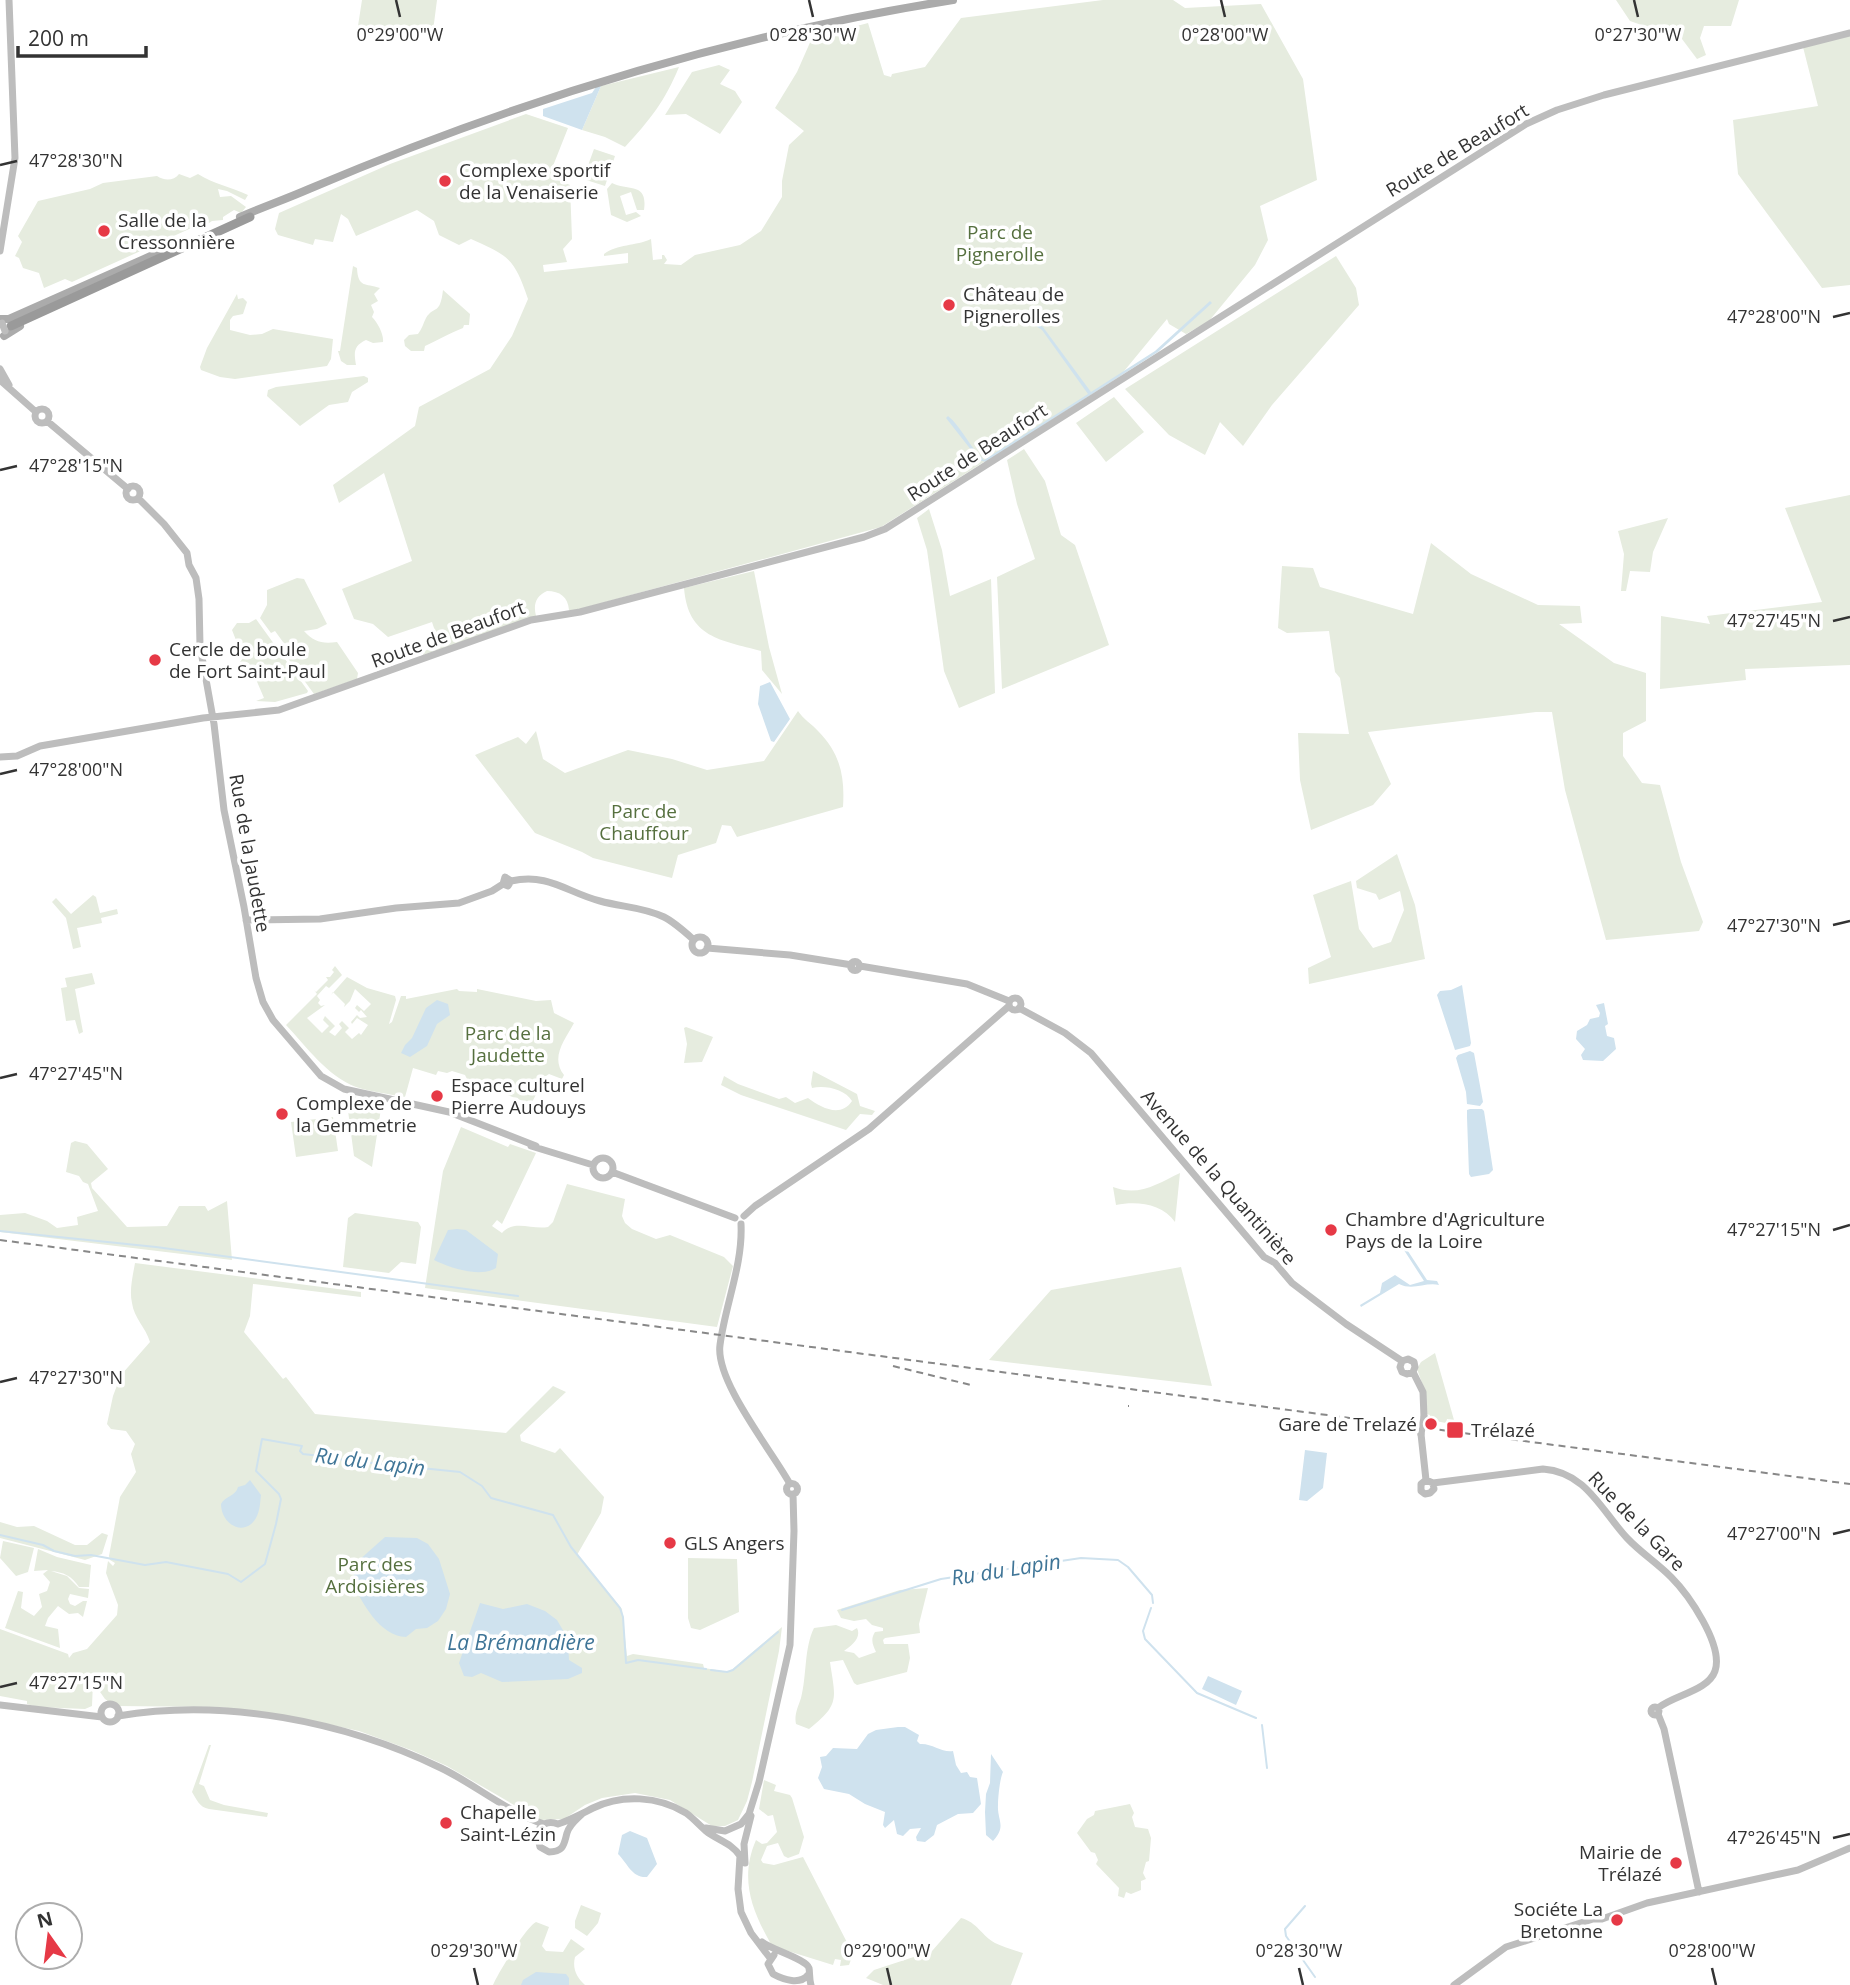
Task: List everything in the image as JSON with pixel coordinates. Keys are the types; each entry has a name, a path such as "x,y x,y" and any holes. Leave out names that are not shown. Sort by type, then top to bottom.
{"highway":[{"path":"4,328 250,218"},
{"path":"4,328 178,246"}],"main road":[{"path":"178,246 254,211 448,132 603,79 683,56 784,33 953,0"},
{"path":"250,218 304,191"}],"street":[{"path":"0,251 15,158 9,0"},
{"name":"Route de Beaufort","path":"0,755 23,752 41,743 57,744 213,717 279,710 531,620 590,609 878,532 1526,124 1594,98 1850,33"},
{"path":"0,369 16,394"},
{"path":"0,380 16,394"},
{"name":"Rue de la Jaudette","path":"16,394 36,412 47,410 50,417 47,421 128,489 129,499 138,498 187,553 199,599 200,646 213,717 224,810 246,920 261,993 282,1027 334,1083 362,1094 449,1112 519,1142 593,1165"},
{"path":"246,920 320,919 452,904 476,898 503,884 505,877 511,881 547,880 597,901 657,914 671,921 694,940 692,946 696,951 703,952 707,948 790,955 856,965 967,984 1009,1004 869,1129 740,1219 738,1265 723,1317 719,1344 721,1361 727,1380 790,1484 797,1487 793,1494 794,1558 790,1645 744,1844 741,1893 750,1926 761,1941 781,1954 801,1960 807,1965 811,1985"},
{"name":"Avenue de la Quantinière","path":"1009,1004 1015,998 1018,999 1021,1002 1019,1008 1060,1030 1091,1053 1264,1256 1278,1265 1290,1281 1357,1332 1402,1361 1402,1372 1413,1372"},
{"path":"606,1158 612,1164 612,1172 606,1177 598,1176 593,1165 598,1159 606,1158"},
{"path":"612,1172 740,1219"},
{"name":"Rue de la Gare","path":"1413,1372 1423,1392 1424,1417 1421,1434 1429,1482 1538,1469 1554,1470 1570,1476 1589,1490 1626,1538 1674,1580 1710,1636 1717,1664 1712,1677 1705,1684 1658,1711 1699,1892"},
{"path":"102,1713 109,1704 117,1712 240,1713 346,1732 426,1761 476,1786 520,1814 544,1824 558,1824 566,1834"},
{"path":"0,1705 42,1712 102,1713 111,1721 117,1712"},
{"path":"727,1843 726,1836 749,1814 759,1782"},
{"path":"558,1824 611,1801 639,1799 658,1801 689,1816 734,1848 741,1860 738,1889 743,1916 751,1933 771,1958"},
{"path":"520,1814 537,1834 540,1847 553,1852 564,1847 566,1834 582,1814"},
{"path":"537,1834 544,1824"},
{"path":"699,1824 714,1831 742,1830 746,1835"},
{"path":"734,1848 744,1844"},
{"path":"1454,1985 1506,1947 1647,1903 1798,1870 1850,1847"},
{"path":"781,1954 771,1958 768,1965 771,1973 802,1984 808,1975"}],"green space":[{"path":"362,0 437,0 433,31 358,26"},
{"name":"Parc de Pignerolle","path":"1103,0 1173,0 1185,8 1261,4 1303,79 1317,180 1260,206 1268,240 1255,265 1209,321 1186,334 1169,324 1167,319 1120,376 881,527 576,610 569,610 565,598 556,592 547,591 536,601 536,616 423,655 423,652 439,643 432,622 388,637 373,624 354,619 342,589 412,561 384,473 339,503 333,485 415,426 419,407 490,369 512,336 528,299 519,275 509,260 471,239 459,245 439,235 434,221 417,210 356,236 348,219 341,214 333,242 315,239 313,245 278,235 275,229 279,213 390,164 526,114 568,128 551,171 558,180 570,185 572,239 563,249 567,262 543,265 544,272 628,263 628,253 604,254 615,248 651,239 653,260 662,259 664,255 667,260 664,264 681,265 695,255 740,245 761,231 782,197 782,181 789,145 804,131 775,108 797,72 812,38 868,23 884,75 891,77 892,74 925,67 961,18"},
{"path":"1616,0 1739,0 1731,26 1704,26 1700,38 1706,55 1697,59 1682,39 1630,21"},
{"path":"1850,35 1850,285 1822,288 1738,174 1733,120 1818,106 1803,47"},
{"path":"719,65 730,70 720,84 735,91 742,102 720,134 686,114 665,115 692,72"},
{"path":"679,67 656,110 625,147 582,130 601,86"},
{"path":"594,149 615,156 605,186 583,179"},
{"name":"Salle de la Cressonnière","path":"179,174 190,178 198,174 248,195 245,200 218,189 220,197 231,196 246,207 241,213 234,210 223,217 223,220 212,221 200,229 198,225 72,282 65,279 44,288 39,273 23,268 19,258 15,256 22,242 18,236 38,201 90,189 103,183 157,176 169,180"},
{"path":"612,183 640,191 643,195 644,210 637,210 631,192 620,196 626,215 636,212 641,216 627,222 611,215 607,189"},
{"path":"1336,256 1356,288 1359,305 1272,405 1243,446 1220,422 1205,455 1169,435 1125,389"},
{"path":"353,266 357,268 361,282 380,288 374,294 378,301 371,305 374,312 372,317 380,329 383,342 362,342 355,350 356,365 347,365 341,361 338,351"},
{"path":"443,290 470,314 469,325 464,325 463,328 425,346 424,351 411,351 405,346 404,340 409,335 418,334 426,318 438,307"},
{"path":"237,294 238,299 243,298 247,302 243,314 233,316 230,320 230,330 250,335 273,329 333,339 331,359 327,366 235,379 201,370 207,348"},
{"path":"364,376 368,378 368,382 352,392 348,402 329,405 300,426 267,396 268,390 276,387"},
{"path":"1114,397 1144,432 1106,462 1076,423"},
{"path":"1024,449 1045,481 1061,535 1075,545 1109,645 1002,689 997,577 1035,559 1017,504 1007,460"},
{"path":"1850,495 1850,665 1745,669 1746,680 1660,689 1661,616 1710,624 1707,616 1822,602 1785,508"},
{"path":"929,509 942,550 950,596 991,579 995,693 959,708 944,671 927,550 917,518"},
{"path":"1668,518 1653,552 1650,572 1630,571 1626,591 1621,591 1624,554 1618,531"},
{"path":"1431,543 1471,574 1538,605 1580,606 1582,623 1559,624 1614,663 1646,673 1646,721 1623,733 1623,756 1642,783 1660,785 1681,862 1703,922 1699,931 1606,940 1565,790 1552,712 1368,732 1391,784 1373,805 1311,830 1300,780 1298,733 1349,734 1329,631 1287,633 1278,628 1282,566 1313,568 1320,587 1413,614"},
{"path":"754,571 769,647 782,694 762,670 761,651 709,634 692,617 687,605 684,588"},
{"path":"297,578 304,579 327,624 304,631 319,641 337,642 358,673 357,679 314,694 287,657 291,653 275,631 271,633 260,618 267,605 267,590"},
{"path":"256,619 307,693 275,702 256,701 264,698 255,677 246,679 248,675 243,672 240,662 243,658 232,630 237,623 249,623"},
{"name":"Parc de Chauffour","path":"798,711 816,728 836,757 842,775 843,807 737,837 731,826 722,825 716,843 678,855 672,878 593,858 535,833 475,755 518,737 526,744 536,731 543,759 565,773 628,750 707,770 764,761"},
{"path":"1397,854 1415,905 1425,959 1309,984 1308,968 1331,957 1313,895 1351,881 1359,929 1373,948 1391,942 1404,910 1400,891 1379,900 1376,894 1357,888 1356,881"},
{"path":"93,895 100,913 117,909 118,914 101,918 102,923 77,928 81,947 73,949 66,918 52,902 56,898 71,914"},
{"name":"Parc de la Jaudette","path":"335,966 342,975 317,996 320,1000 318,1003 325,1005 307,1018 322,1033 329,1026 323,1020 325,1016 335,1026 329,1032 335,1036 342,1028 339,1024 342,1021 349,1028 345,1032 352,1039 359,1033 361,1035 368,1025 357,1018 352,1024 351,1022 357,1015 360,1018 367,1017 355,1008 357,1005 364,1011 371,1004 355,989 344,1007 345,1004 333,992 347,977 367,988 395,996 389,1024 401,996 406,996 406,999 457,989 477,992 477,989 536,1001 551,1000 554,1013 574,1023 559,1055 558,1062 564,1075 562,1079 549,1074 546,1076 531,1104 452,1071 438,1071 436,1075 413,1068 405,1097 356,1087 336,1076 286,1025 317,994 314,990 316,992 328,980 326,977 330,977"},
{"path":"92,973 95,984 75,989 83,1032 79,1034 75,1020 66,1021 61,988 67,987 65,978"},
{"path":"686,1027 713,1037 702,1062 684,1063"},
{"path":"813,1071 857,1094 860,1106 875,1111 872,1115 860,1114 846,1130 741,1095 721,1085 724,1076 779,1099 786,1097 795,1103 808,1098 831,1110 842,1109 852,1101 840,1091 823,1087 812,1088"},
{"path":"352,1096 382,1102 372,1167 354,1156 347,1103"},
{"path":"333,1117 338,1151 296,1157 291,1122"},
{"path":"461,1127 508,1147 510,1144 536,1153 502,1224 497,1220 492,1226 502,1233 518,1226 548,1227 553,1222 567,1184 625,1199 622,1216 632,1229 656,1239 670,1235 724,1257 733,1266 717,1327 425,1288 443,1171"},
{"path":"75,1141 87,1144 108,1169 91,1183 92,1188 127,1227 167,1226 179,1206 205,1206 208,1211 227,1201 232,1260 0,1232 0,1215 25,1213 57,1228 78,1225 77,1217 98,1211 88,1184 79,1176 66,1172 71,1143"},
{"path":"1180,1173 1175,1222 1156,1207 1132,1203 1116,1205 1113,1187 1140,1190"},
{"path":"355,1213 418,1222 421,1227 416,1264 401,1262 389,1273 343,1267 348,1218"},
{"name":"Parc des Ardoisières","path":"135,1263 361,1292 361,1297 253,1284 250,1316 244,1332 283,1379 286,1377 315,1414 506,1433 553,1386 566,1392 520,1435 521,1441 555,1453 560,1448 604,1497 601,1513 577,1555 622,1609 627,1656 633,1654 703,1664 704,1668 729,1672 782,1627 752,1782 738,1820 725,1826 712,1826 670,1800 635,1793 602,1798 564,1819 540,1820 447,1766 359,1731 304,1719 221,1707 115,1706 105,1699 93,1682 92,1706 85,1709 37,1707 27,1704 27,1701 0,1696 0,1629 68,1654 69,1658 73,1653 87,1649 117,1615 118,1605 106,1573 108,1561 113,1566 115,1563 109,1556 120,1497 136,1472 131,1454 135,1444 126,1431 111,1429 107,1424 121,1375 150,1342 132,1303 131,1288"},
{"path":"1181,1267 1212,1386 989,1360 1051,1290"},
{"path":"1435,1353 1454,1420 1447,1419 1446,1423 1430,1420 1430,1415 1426,1414 1426,1394 1417,1369 1421,1362"},
{"path":"0,1522 17,1527 34,1526 75,1545 87,1545 102,1533 108,1535 102,1554 85,1560 0,1538"},
{"path":"3,1541 34,1548 28,1572 16,1576 0,1558"},
{"path":"38,1549 57,1557 91,1565 89,1587 79,1587 67,1575 51,1571 67,1576 79,1588 89,1589 88,1598 70,1594 68,1599 70,1604 75,1606 87,1601 83,1617 78,1613 69,1614 58,1606 48,1618 45,1626 58,1629 60,1648 5,1628 18,1591 23,1592 21,1608 34,1616 42,1607 39,1594 47,1591 50,1582 43,1574 48,1570 34,1571"},
{"path":"688,1558 737,1559 739,1612 700,1630 691,1628 688,1618"},
{"path":"928,1588 919,1624 920,1633 883,1640 884,1644 908,1644 910,1658 907,1672 857,1685 843,1660 830,1662 834,1692 831,1706 809,1729 796,1724 814,1628 836,1625 852,1631 857,1628 857,1638 844,1651 854,1653 859,1658 876,1652 873,1638 875,1632 883,1631 883,1628 872,1625 866,1619 854,1621 841,1618 837,1610 900,1590"},
{"path":"209,1745 199,1784 204,1786 210,1800 268,1813 267,1817 209,1809 199,1803 192,1792"},
{"path":"764,1780 776,1785 774,1791 790,1795 804,1837 799,1854 788,1858 784,1856 778,1843 767,1846 761,1860 774,1865 803,1857 853,1954 849,1965 840,1966 841,1960 835,1959 833,1965 772,1946 759,1920 748,1881 751,1854 756,1840 762,1844 767,1843 777,1832 773,1815 768,1816 759,1809"},
{"path":"1130,1804 1135,1827 1148,1829 1151,1838 1149,1861 1146,1862 1143,1873 1146,1879 1141,1881 1141,1890 1131,1894 1126,1892 1124,1898 1118,1896 1119,1888 1096,1864 1098,1860 1095,1853 1091,1852 1077,1833 1095,1811"},
{"path":"581,1905 601,1913 598,1923 587,1936 575,1928"},
{"path":"961,1918 995,1943 1023,1953 1011,1985 883,1985 866,1978 874,1970 932,1951"},
{"path":"536,1922 549,1927 542,1946 546,1951 563,1952 571,1939 585,1949 575,1957 574,1965 585,1985 493,1985 519,1941"}],"water":[{"path":"601,86 582,130 543,116 543,109 592,93 596,87"},
{"path":"1210,301 1212,303 1158,352 986,462 979,460 946,418 948,416 953,420 984,460 1088,394 1042,330 1030,322 1032,320 1043,327 1091,392 1155,351"},
{"path":"770,682 790,719 774,742 771,741 758,704 760,686"},
{"path":"1462,985 1471,1043 1470,1046 1455,1050 1437,995 1440,991"},
{"path":"437,1000 448,1004 450,1015 437,1024 427,1046 410,1057 401,1053 412,1038 426,1008"},
{"path":"1604,1003 1607,1036 1614,1038 1616,1049 1603,1061 1583,1060 1581,1055 1585,1049 1576,1039 1577,1031 1587,1025 1590,1019 1599,1017 1596,1005"},
{"path":"1470,1051 1474,1053 1483,1102 1480,1106 1467,1104 1456,1058"},
{"path":"1467,1110 1484,1111 1493,1170 1489,1174 1471,1177 1467,1117"},
{"path":"448,1230 466,1230 498,1254 496,1268 474,1272 456,1269 434,1260"},
{"path":"1398,1236 1427,1280 1437,1281 1439,1285 1409,1287 1399,1284 1361,1307 1360,1305 1380,1293 1382,1283 1395,1275 1410,1285 1424,1281"},
{"path":"1305,1450 1327,1453 1323,1488 1307,1501 1299,1500"},
{"path":"250,1480 261,1495 259,1510 251,1524 240,1528 225,1517 221,1504 238,1487"},
{"path":"385,1537 417,1538 428,1544 439,1559 450,1594 446,1609 438,1621 427,1628 416,1629 406,1637 388,1631 373,1617 352,1582 358,1561"},
{"name":"La Brémandière","path":"480,1603 503,1609 527,1604 545,1611 557,1620 568,1641 569,1660 582,1668 582,1673 568,1679 502,1682 481,1673 472,1677 464,1676 459,1663"},
{"path":"1208,1676 1242,1691 1236,1705 1202,1689"},
{"path":"905,1727 919,1735 917,1741 920,1744 953,1751 961,1773 967,1772 970,1777 977,1778 981,1804 973,1813 958,1814 937,1825 934,1835 925,1842 917,1841 916,1837 921,1828 910,1829 903,1836 897,1834 894,1820 885,1828 883,1825 885,1812 849,1794 824,1789 818,1778 822,1767 820,1757 826,1756 833,1748 857,1749 868,1734"},
{"path":"991,1754 1003,1772 998,1802 1000,1831 993,1841 986,1835 985,1812"},
{"path":"630,1831 647,1838 657,1864 647,1877 634,1873 618,1854 622,1835"},
{"path":"536,1972 566,1974 569,1985 521,1985 523,1980"}],"waterway":[{"path":"0,1231 156,1247 518,1296"},
{"name":"Ru du Lapin","path":"0,1535 75,1556 91,1555 145,1565 166,1562 228,1574 241,1582 265,1564 281,1499 256,1471 262,1439 302,1446 300,1451 303,1454 337,1458 353,1464 363,1462 460,1472 482,1486 491,1498 553,1515 571,1547 620,1608 626,1663 638,1660 706,1669"},
{"name":"Ru du Lapin","path":"842,1610 941,1579 1081,1558 1118,1560 1128,1567 1152,1595 1153,1603"},
{"name":"Ru du Lapin","path":"1151,1608 1143,1631 1145,1639 1197,1693 1256,1718"},
{"name":"Ru du Lapin","path":"711,1670 733,1670 778,1632"},
{"name":"Ru du Lapin","path":"1262,1725 1267,1768"},
{"name":"Ru du Lapin","path":"1305,1906 1285,1929 1286,1936 1315,1977"}],"railway":[{"path":"0,1240 1850,1484"},
{"path":"893,1366 971,1385"}],"place":[{"name":"Complexe sportif de la Venaiserie","path":"445,181"},
{"name":"Salle de la Cressonnière","path":"104,231"},
{"name":"Château de Pignerolles","path":"949,305"},
{"name":"Cercle de boule de Fort Saint-Paul","path":"155,660"},
{"name":"Espace culturel Pierre Audouys","path":"437,1096"},
{"name":"Complexe de la Gemmetrie","path":"282,1114"},
{"name":"Chambre d'Agriculture Pays de la Loire","path":"1331,1230"},
{"name":"Gare de Trelazé","path":"1431,1424"},
{"name":"Trélazé","path":"1455,1430"},
{"name":"GLS Angers","path":"670,1543"},
{"name":"Chapelle Saint-Lézin","path":"446,1823"},
{"name":"Mairie de Trélazé","path":"1676,1863"},
{"name":"Sociéte La Bretonne","path":"1617,1920"}]}
